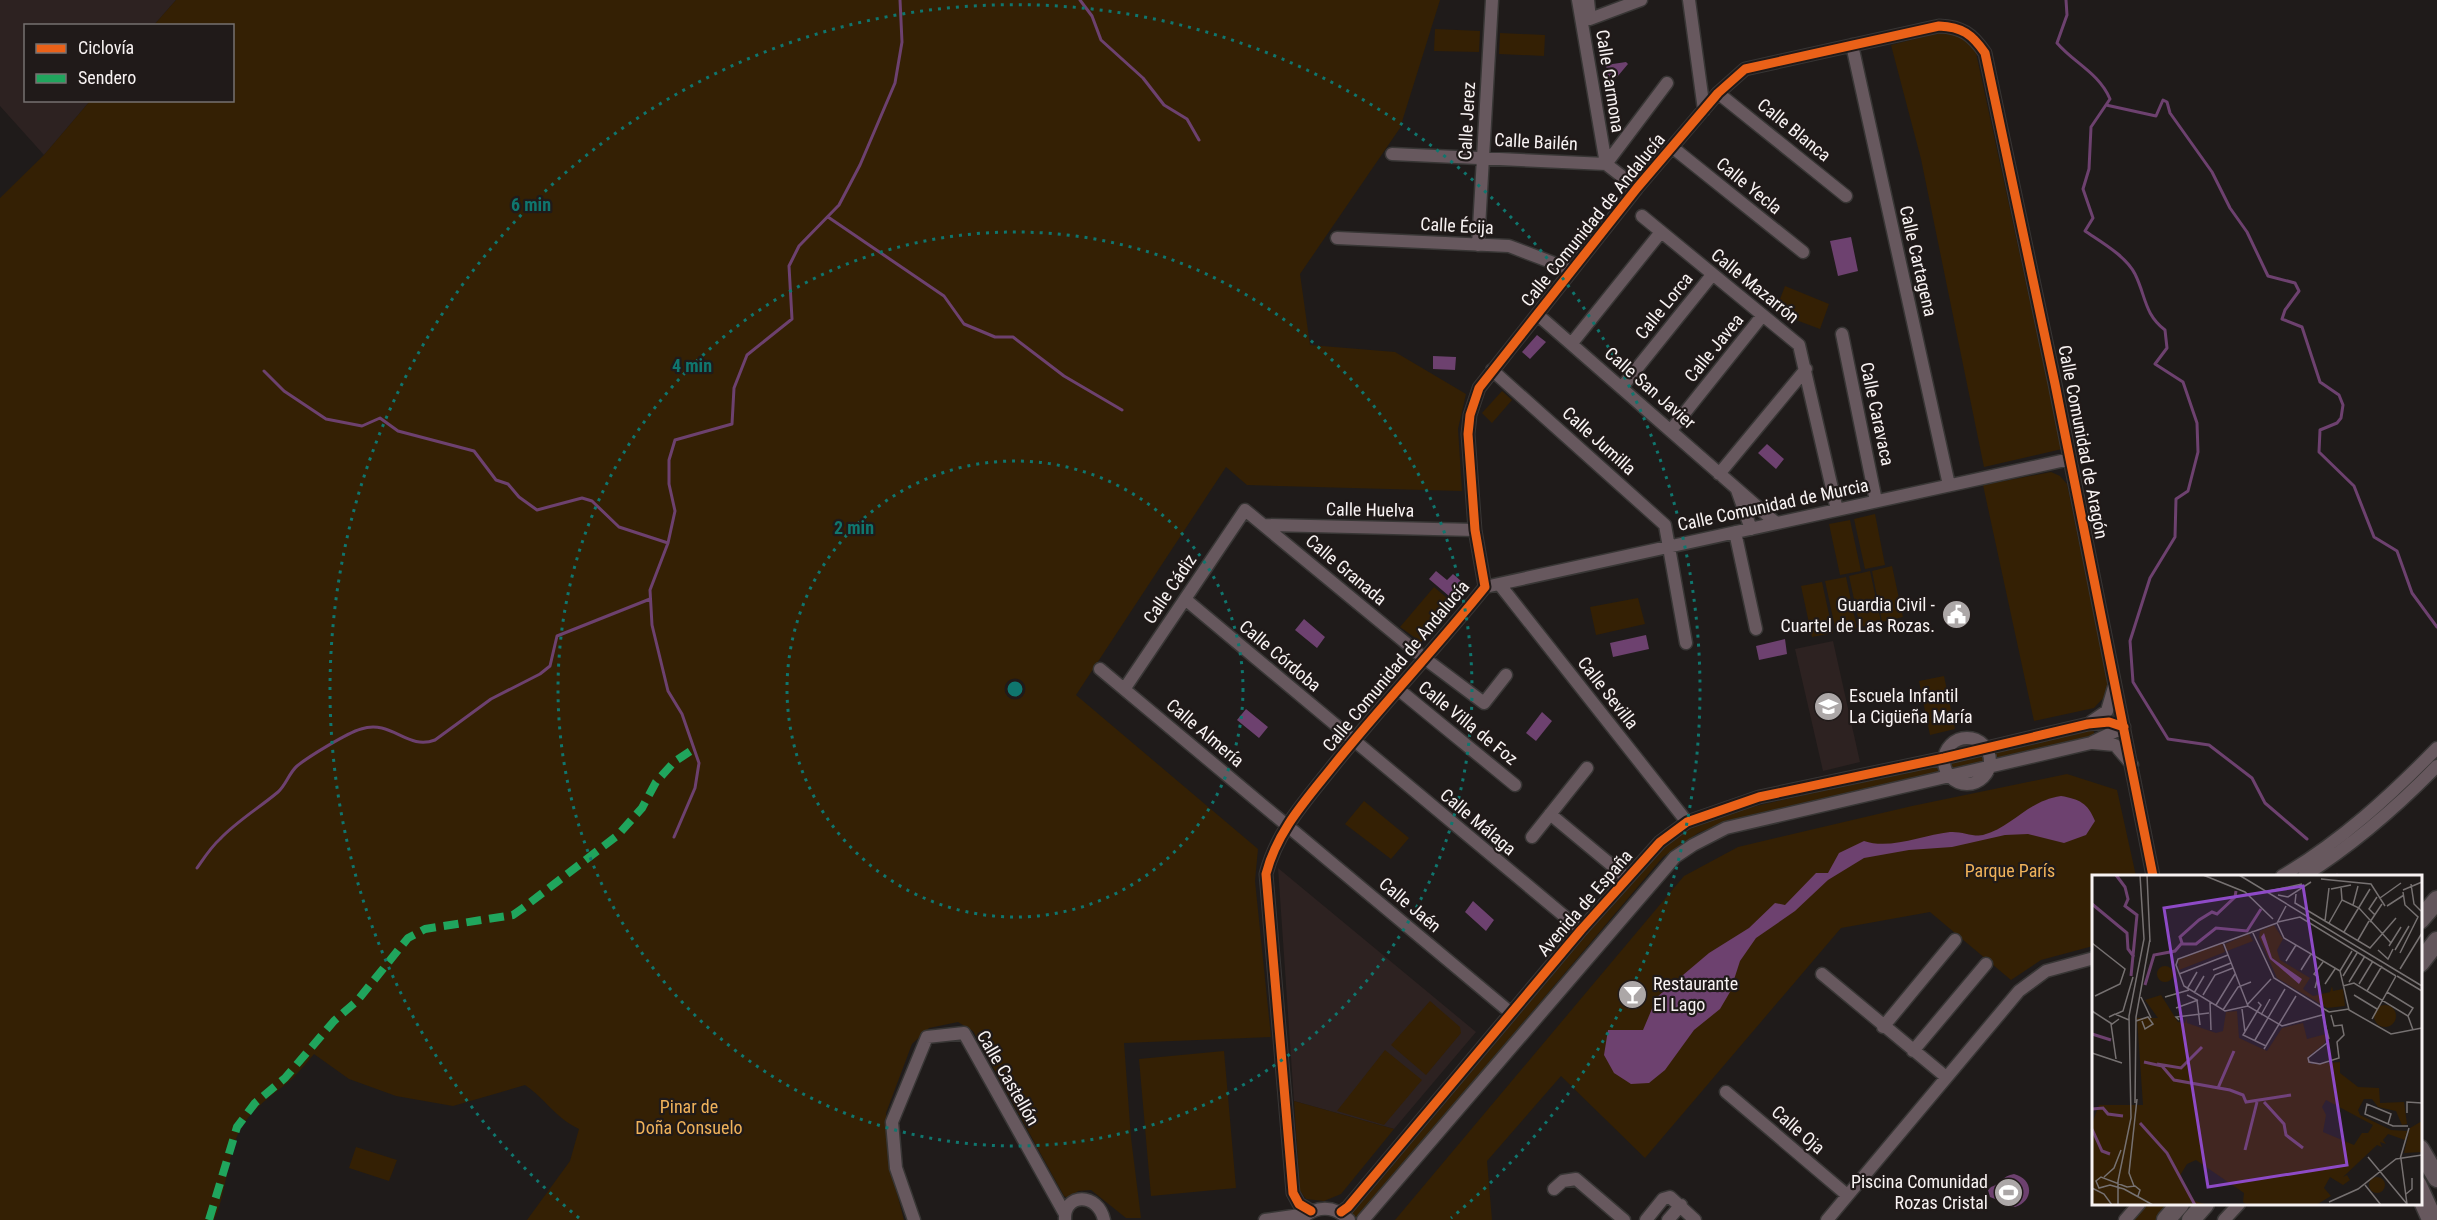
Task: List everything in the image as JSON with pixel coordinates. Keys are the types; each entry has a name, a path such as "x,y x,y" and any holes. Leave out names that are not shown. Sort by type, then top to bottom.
{"highway":[{"path":"2422,919 2437,900"},
{"path":"2422,947 2437,928"},
{"path":"2422,955 2437,936"},
{"path":"2422,962 2437,941"},
{"path":"2422,1151 2437,1178"},
{"path":"2166,1220 2178,1205"},
{"path":"2191,1220 2203,1205"}],"street":[{"name":"Calle Jerez","path":"1478,245 1492,0"},
{"name":"Calle Carmona","path":"1578,0 1606,164"},
{"path":"1588,0 1590,19 1641,0"},
{"path":"1689,0 1704,110"},
{"name":"Calle Comunidad de Andalucía","path":"1293,1193 1266,874 1272,852 1286,825 1353,741 1485,587 1475,530 1468,434 1470,415 1479,388 1637,188 1718,93 1745,69 1939,26 1958,27"},
{"name":"Calle Comunidad de Aragón","path":"1958,27 1974,37 1985,53 2116,683 2153,875"},
{"name":"Calle Cartagena","path":"1852,45 1949,485"},
{"path":"1637,188 1606,164 1667,83"},
{"name":"Calle Blanca","path":"1718,93 1846,196"},
{"name":"Calle Yecla","path":"1672,147 1803,252"},
{"name":"Calle Bailén","path":"1392,154 1606,164"},
{"name":"Calle Mazarrón","path":"1642,216 1799,345 1837,510"},
{"path":"1572,343 1661,232"},
{"name":"Calle Écija","path":"1337,238 1509,246 1572,270"},
{"name":"Calle Lorca","path":"1622,387 1712,275"},
{"name":"Calle San Javier","path":"1538,315 1776,523"},
{"name":"Calle Javea","path":"1671,430 1762,316"},
{"name":"Calle Caravaca","path":"1842,334 1876,501"},
{"path":"1719,474 1806,369"},
{"name":"Calle Jumilla","path":"1492,370 1665,525 1686,643"},
{"name":"Calle Comunidad de Murcia","path":"1485,587 2070,459"},
{"path":"1737,489 1751,529"},
{"name":"Calle Granada","path":"1245,510 1424,658 1484,703 1506,675"},
{"name":"Calle Cádiz","path":"1125,688 1245,510"},
{"name":"Calle Huelva","path":"1265,525 1475,530"},
{"path":"1735,532 1756,629"},
{"name":"Calle Sevilla","path":"1500,585 1687,822"},
{"name":"Calle Córdoba","path":"1185,599 1353,741"},
{"name":"Calle Almería","path":"1100,669 1286,825"},
{"name":"Avenida de España","path":"2088,724 2107,711 2116,683"},
{"name":"Calle Villa de Foz","path":"1398,689 1515,785"},
{"name":"Avenida de España","path":"1345,1216 1348,1207 1581,930 1660,842 1687,822 1759,797 1944,758 2088,724 2109,722 2124,727"},
{"name":"Avenida de España","path":"1363,1220 1675,858 1693,844 1726,828 2091,743 2124,727"},
{"name":"Calle Málaga","path":"1353,741 1581,930"},
{"name":"Avenida de España","path":"2091,743 2115,745 2133,767"},
{"path":"1986,748 1990,766"},
{"path":"2307,869 2392,794 2437,748"},
{"path":"1944,758 1949,776"},
{"path":"2286,875 2307,869 2399,805 2437,766"},
{"path":"1532,837 1587,768"},
{"path":"1550,814 1627,878"},
{"name":"Calle Jaén","path":"1286,825 1511,1013"},
{"path":"1883,1027 1955,940"},
{"path":"1827,1220 2019,991 2046,970 2092,958"},
{"path":"1913,1051 1986,964"},
{"path":"1822,974 1946,1077"},
{"name":"Calle Castellón","path":"914,1220 896,1168 892,1122 927,1037 964,1033 1065,1217"},
{"name":"Calle Oja","path":"1726,1092 1847,1195"},
{"path":"1554,1189 1563,1181 1576,1179 1623,1220"},
{"path":"2422,1185 2437,1220"},
{"path":"1293,1193 1306,1215"},
{"path":"1272,1220 1287,1208 1293,1193"},
{"path":"1646,1220 1663,1199 1670,1197 1695,1220"},
{"path":"1065,1217 1071,1204 1083,1198 1092,1200 1114,1220"},
{"path":"1668,1220 1681,1205"},
{"path":"2125,1220 2137,1205"},
{"path":"2224,1220 2237,1205"},
{"path":"2422,1205 2428,1220"},
{"path":"1101,1207 1104,1220"},
{"path":"1265,1220 1306,1215 1321,1208 1345,1216"}],"shaded area":[{"path":"0,0 176,0 155,24 24,24 24,102 89,102 44,155 0,106"},
{"path":"1626,62 1628,64 1612,83 1609,83 1606,65"},
{"path":"1851,237 1858,271 1838,276 1830,241"},
{"path":"1537,335 1546,342 1530,359 1522,352"},
{"path":"1433,356 1456,357 1455,370 1433,369"},
{"path":"1767,444 1784,459 1776,469 1758,453"},
{"path":"1436,571 1447,580 1453,574 1461,581 1449,596 1429,579"},
{"path":"1304,619 1325,637 1317,648 1295,630"},
{"path":"1646,635 1649,649 1613,657 1610,643"},
{"path":"1785,639 1787,654 1759,660 1756,646"},
{"name":"Escuela Infantil La Cigüeña María","path":"1833,641 1860,762 1823,771 1795,649"},
{"path":"1246,709 1268,727 1259,738 1237,720"},
{"path":"1542,712 1552,721 1536,741 1526,733"},
{"path":"2061,796 2078,800 2089,810 2095,821 2086,835 2064,843 2028,834 2005,835 1952,847 1909,850 1864,858 1828,880 1795,911 1756,938 1740,961 1730,992 1720,1009 1694,1030 1665,1070 1649,1083 1631,1084 1614,1073 1604,1055 1608,1030 1643,1030 1657,997 1709,953 1749,928 1775,903 1785,905 1816,873 1828,873 1839,853 1864,841 1896,843 1950,832 1983,835 2003,826 2039,803"},
{"path":"1278,868 1476,1032 1394,1129 1294,1101"},
{"path":"1473,901 1494,920 1486,931 1465,912"},
{"name":"Piscina Comunidad Rozas Cristal","path":"2014,1174 2025,1180 2028,1185 2026,1200 2015,1207 1990,1197 1988,1190 1991,1187"}],"green space":[{"name":"Pinar de Doña Consuelo","path":"176,0 1440,0 1400,128 1300,274 1310,345 1395,352 1466,394 1458,429 1462,491 1247,485 1226,467 1076,695 1258,849 1255,881 1271,1037 1124,1043 1131,1138 1141,1218 1126,1218 1091,1190 1078,1191 1069,1199 1064,1196 973,1031 958,1022 929,1028 912,1044 886,1113 893,1178 904,1220 527,1220 570,1161 579,1129 563,1119 533,1091 525,1085 453,1106 396,1096 349,1079 314,1054 292,1079 253,1112 240,1129 214,1220 0,1220 0,198 44,155 89,102 234,102 234,24 155,24"},
{"path":"1435,29 1480,31 1479,52 1434,51"},
{"path":"1947,31 1964,36 1976,53 2062,449 1984,467 1921,159 1891,45"},
{"path":"1500,33 1545,35 1544,56 1499,54"},
{"path":"1785,286 1829,304 1820,329 1775,312"},
{"path":"1502,391 1512,400 1492,423 1482,413"},
{"path":"2051,472 2060,476 2067,484 2108,683 2105,696 2094,708 2034,721 1983,485"},
{"path":"1875,514 1885,565 1865,569 1854,519"},
{"path":"1850,520 1861,571 1840,575 1829,524"},
{"path":"1892,566 1903,617 1882,622 1872,571"},
{"path":"1870,571 1881,622 1860,627 1849,576"},
{"path":"1846,577 1857,628 1836,632 1825,581"},
{"path":"1822,582 1833,633 1812,637 1801,586"},
{"path":"1434,587 1453,603 1421,642 1400,627"},
{"path":"1638,598 1645,624 1596,635 1590,607"},
{"path":"1944,676 1955,729 1930,735 1919,681"},
{"path":"2093,728 2095,737 1723,823 1698,833 1663,857 1356,1220 1347,1215 1658,851 1694,826 1722,814"},
{"name":"Parque París","path":"2067,774 2117,790 2136,875 2092,875 2092,946 2041,960 2011,980 1930,912 1841,928 1645,1158 1561,1076 1487,1161 1492,1220 1395,1220 1684,876 1738,847 1912,806"},
{"path":"1364,801 1409,838 1391,859 1345,824"},
{"path":"1430,1001 1460,1027 1461,1033 1426,1075 1391,1045"},
{"path":"1385,1050 1422,1080 1384,1125 1337,1111"},
{"path":"1224,1051 1236,1188 1151,1196 1139,1059"},
{"path":"1294,1101 1394,1129 1341,1194 1324,1201 1306,1199 1300,1191"},
{"path":"356,1147 397,1160 389,1181 349,1168"},
{"path":"2145,1205 2171,1205 2158,1220 2132,1220"}],"waterway":[{"path":"674,837 695,788 699,763 682,714 668,691 652,625 650,590 668,543 675,511 669,484 669,460 675,440 732,424 734,388 747,355 792,319 789,266 799,246 839,205 860,165 895,83 902,42 900,0"},
{"path":"1080,0 1092,16 1101,40 1143,78 1164,105 1187,119 1199,140"},
{"path":"2066,0 2067,15 2057,43 2093,75 2110,99 2091,127 2089,169 2083,189 2093,218 2085,231 2119,255 2131,267 2149,311 2165,330 2167,348 2155,364 2183,382 2197,423 2198,452 2188,491 2176,499 2175,537 2150,578 2130,641 2133,682 2168,739 2209,745 2252,778 2265,803 2307,839"},
{"path":"2106,105 2156,116 2163,100 2167,102 2170,113 2212,172 2230,208 2247,232 2268,276 2295,283 2299,291 2285,310 2282,319 2302,327 2320,382 2339,395 2343,405 2341,418 2337,423 2320,430 2319,452 2354,486 2374,537 2397,551 2412,593 2437,627"},
{"path":"828,217 944,296 964,324 995,337 1013,337 1064,376 1122,410"},
{"path":"264,371 284,391 326,419 362,426 380,418 398,431 474,451 496,480 508,484 519,497 537,510 582,498 592,501 619,527 668,543"},
{"path":"197,868 227,832 281,789 297,766 328,746 355,731 372,727 391,731 416,742 435,740 491,699 540,674 550,666 557,636 650,599"}],"marked path":[{"path":"209,1220 237,1127 255,1103 285,1078 334,1021 357,1001 408,938 425,929 513,915 618,835 642,808 656,782 674,762 695,748"}],"cycle path":[{"path":"1311,1211 1299,1204 1293,1193 1266,874 1271,858 1285,830 1313,791 1485,587 1475,530 1468,434 1470,415 1479,388 1637,188 1718,93 1745,69 1939,26 1954,28 1966,33 1985,53 2055,384 2153,875"},
{"path":"1341,1212 1348,1207 1581,930 1660,842 1687,822 1759,797 1944,758 2088,724 2109,722 2124,727"}],"place":[{"name":"Guardia Civil - Cuartel de Las Rozas.","path":"1956,615"},
{"name":"Escuela Infantil La Cigüeña María","path":"1828,706"},
{"name":"Restaurante El Lago","path":"1632,994"},
{"name":"Piscina Comunidad Rozas Cristal","path":"2009,1192"}]}
